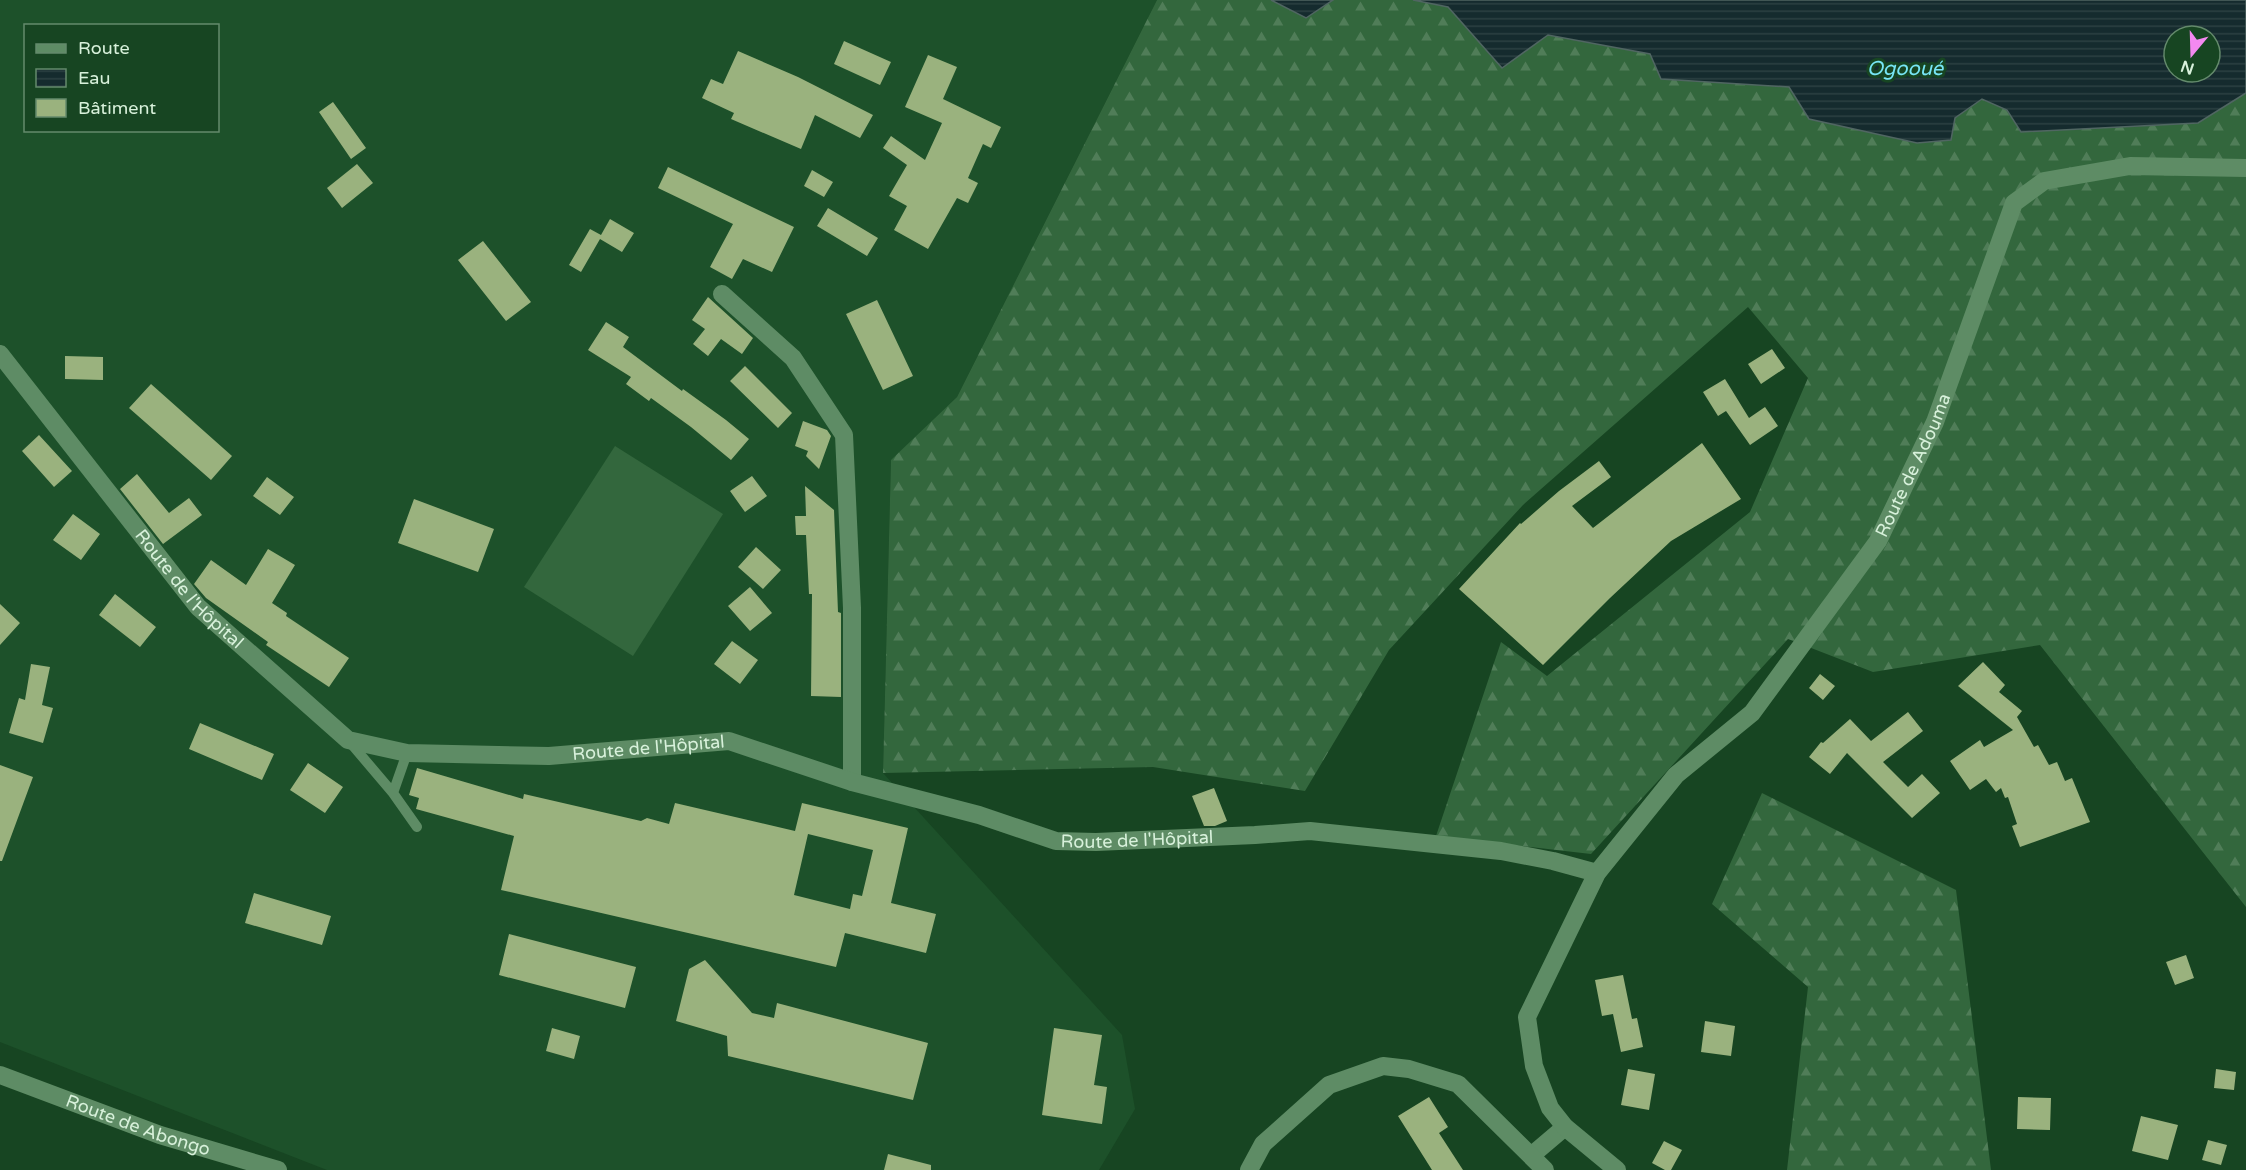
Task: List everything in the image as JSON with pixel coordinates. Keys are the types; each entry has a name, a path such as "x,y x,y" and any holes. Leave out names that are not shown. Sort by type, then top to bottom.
{"street":[{"name":"Route de Adouma","path":"1617,1170 1565,1126 1550,1108 1534,1066 1527,1017 1597,873 1677,775 1752,713 1878,541 1935,422 2014,203 2044,181 2130,166 2246,168"},
{"path":"722,294 793,358 844,435 852,608 852,782"},
{"name":"Route de l'Hôpital","path":"0,354 198,607 348,740 406,753 549,756 729,741 852,782 979,814 1024,831 1063,842 1310,831 1501,851 1553,861 1597,873"},
{"path":"1249,1170 1263,1144 1329,1085 1383,1066 1409,1070 1458,1084 1545,1170"},
{"name":"Route de Abongo","path":"0,1075 160,1134 278,1170"},
{"path":"1532,1155 1565,1126"}],"lane":[{"path":"348,740 393,793 417,827"},
{"path":"393,793 406,753"}],"shaded area":[{"path":"0,0 1157,0 957,397 891,461 883,773 1122,1035 1135,1109 1099,1170 327,1170 0,1042"}],"green space":[{"path":"1157,0 1271,0 1306,18 1333,0 1413,0 1448,7 1502,68 1547,35 1650,54 1661,79 1789,87 1809,119 1955,118 1982,99 2007,110 2198,123 2246,93 2246,907 2040,645 1873,672 1788,639 1591,854 1436,836 1501,642 1547,676 1750,512 1808,378 1748,307 1523,505 1389,650 1305,791 1153,767 883,773 891,460 957,397"},
{"path":"615,446 723,514 633,656 524,587"},
{"path":"1762,793 1956,890 1991,1170 1787,1170 1808,987 1712,904"}],"water":[{"path":"1271,0 1333,0 1306,18"},
{"name":"Ogooué","path":"1413,0 2246,0 2246,93 2198,123 2021,132 2007,110 1982,99 1955,118 1951,140 1917,143 1809,119 1789,87 1661,79 1650,54 1548,35 1502,68 1448,7"}],"building":[{"path":"844,41 891,62 880,85 834,64"},
{"path":"738,51 798,77 873,115 860,138 815,115 801,149 731,119 734,113 702,98 711,79 723,84"},
{"path":"928,55 957,67 943,99 1001,127 991,148 983,144 968,178 978,183 968,203 957,198 928,249 894,230 907,206 889,196 907,165 883,148 891,136 925,160 942,123 905,107"},
{"path":"333,102 366,148 351,159 319,112"},
{"path":"357,164 373,183 342,208 327,188"},
{"path":"668,167 794,227 772,272 743,259 732,279 710,267 733,224 658,188"},
{"path":"812,170 833,182 824,197 804,186"},
{"path":"828,208 878,238 867,256 817,226"},
{"path":"610,219 634,233 622,252 600,239 581,272 569,265 590,229 601,235"},
{"path":"483,241 531,302 506,321 458,260"},
{"path":"708,297 753,338 742,354 721,339 708,356 693,344 705,329 692,320"},
{"path":"877,300 913,376 883,390 846,314"},
{"path":"606,322 629,337 623,347 749,439 731,460 651,398 649,401 626,384 631,377 588,350"},
{"path":"1772,349 1785,368 1761,384 1748,364"},
{"path":"65,356 103,357 103,380 65,379"},
{"path":"745,366 792,413 778,428 730,381"},
{"path":"1725,379 1749,418 1765,407 1778,426 1750,445 1726,411 1718,416 1703,392"},
{"path":"151,384 232,456 211,480 129,408"},
{"path":"803,421 827,430 831,436 819,469 806,456 808,451 795,446"},
{"path":"39,435 72,471 54,487 22,451"},
{"path":"1702,443 1741,499 1671,541 1543,665 1459,589 1520,523 1599,461 1611,477 1572,506 1593,528"},
{"path":"137,474 169,513 189,498 202,515 163,544 120,489"},
{"path":"752,476 767,496 745,512 730,491"},
{"path":"267,477 294,497 280,515 253,496"},
{"path":"805,486 834,510 838,612 841,613 841,697 811,696 812,594 809,594 806,535 796,535 795,516 806,516"},
{"path":"414,499 494,529 478,572 398,543"},
{"path":"73,514 100,534 81,560 53,540"},
{"path":"756,547 781,570 763,589 738,567"},
{"path":"268,549 295,565 272,603 287,613 286,616 349,658 329,687 266,645 268,642 206,598 194,584 211,560 246,585"},
{"path":"750,587 772,613 750,631 728,606"},
{"path":"115,594 156,627 140,647 99,615"},
{"path":"0,604 20,623 0,645"},
{"path":"732,641 758,660 740,684 714,664"},
{"path":"1983,662 2005,685 1999,692 2022,711 2017,717 2034,747 2038,745 2049,765 2057,762 2065,781 2072,778 2090,822 2020,847 2012,826 2017,824 2008,797 2005,798 2001,788 1996,792 1986,779 1970,790 1950,761 1980,740 1984,747 2013,730 1958,686"},
{"path":"31,664 50,667 42,705 53,708 43,743 9,733 19,698 25,700"},
{"path":"1820,674 1835,686 1823,700 1809,688"},
{"path":"1908,712 1923,731 1883,762 1908,787 1922,774 1940,793 1912,818 1847,753 1830,774 1809,757 1821,742 1823,743 1850,719 1871,741"},
{"path":"200,723 274,754 262,780 189,749"},
{"path":"308,763 343,787 325,813 290,790"},
{"path":"0,765 33,777 2,861 0,861"},
{"path":"417,768 523,799 524,794 641,821 647,818 669,824 675,803 795,831 802,803 908,828 891,903 936,914 926,953 845,933 836,967 501,890 514,836 416,809 419,798 409,795","holes":["808,834 873,850 862,896 853,894 850,909 794,895"]},
{"path":"1214,788 1227,821 1215,826 1204,826 1192,796"},
{"path":"254,893 331,916 322,945 245,923"},
{"path":"509,934 636,967 625,1008 499,975"},
{"path":"2186,955 2194,978 2175,985 2166,962"},
{"path":"705,960 752,1013 774,1018 777,1003 928,1043 913,1100 728,1056 727,1036 676,1021 689,969"},
{"path":"1623,975 1632,1019 1637,1018 1643,1047 1621,1052 1613,1014 1602,1016 1595,980"},
{"path":"1705,1021 1735,1026 1731,1056 1701,1052"},
{"path":"552,1028 580,1036 574,1059 546,1051"},
{"path":"1054,1028 1102,1035 1094,1085 1107,1087 1102,1124 1042,1115"},
{"path":"1628,1069 1655,1074 1649,1110 1621,1105"},
{"path":"2216,1069 2236,1072 2234,1090 2214,1088"},
{"path":"1429,1097 1448,1127 1439,1133 1463,1170 1432,1170 1398,1116"},
{"path":"2018,1097 2051,1098 2050,1130 2017,1129"},
{"path":"2141,1116 2178,1125 2168,1160 2132,1151"},
{"path":"2208,1140 2227,1145 2221,1165 2202,1160"},
{"path":"1664,1141 1682,1150 1671,1170 1665,1170 1652,1163"},
{"path":"888,1154 931,1165 931,1170 884,1170"}]}
